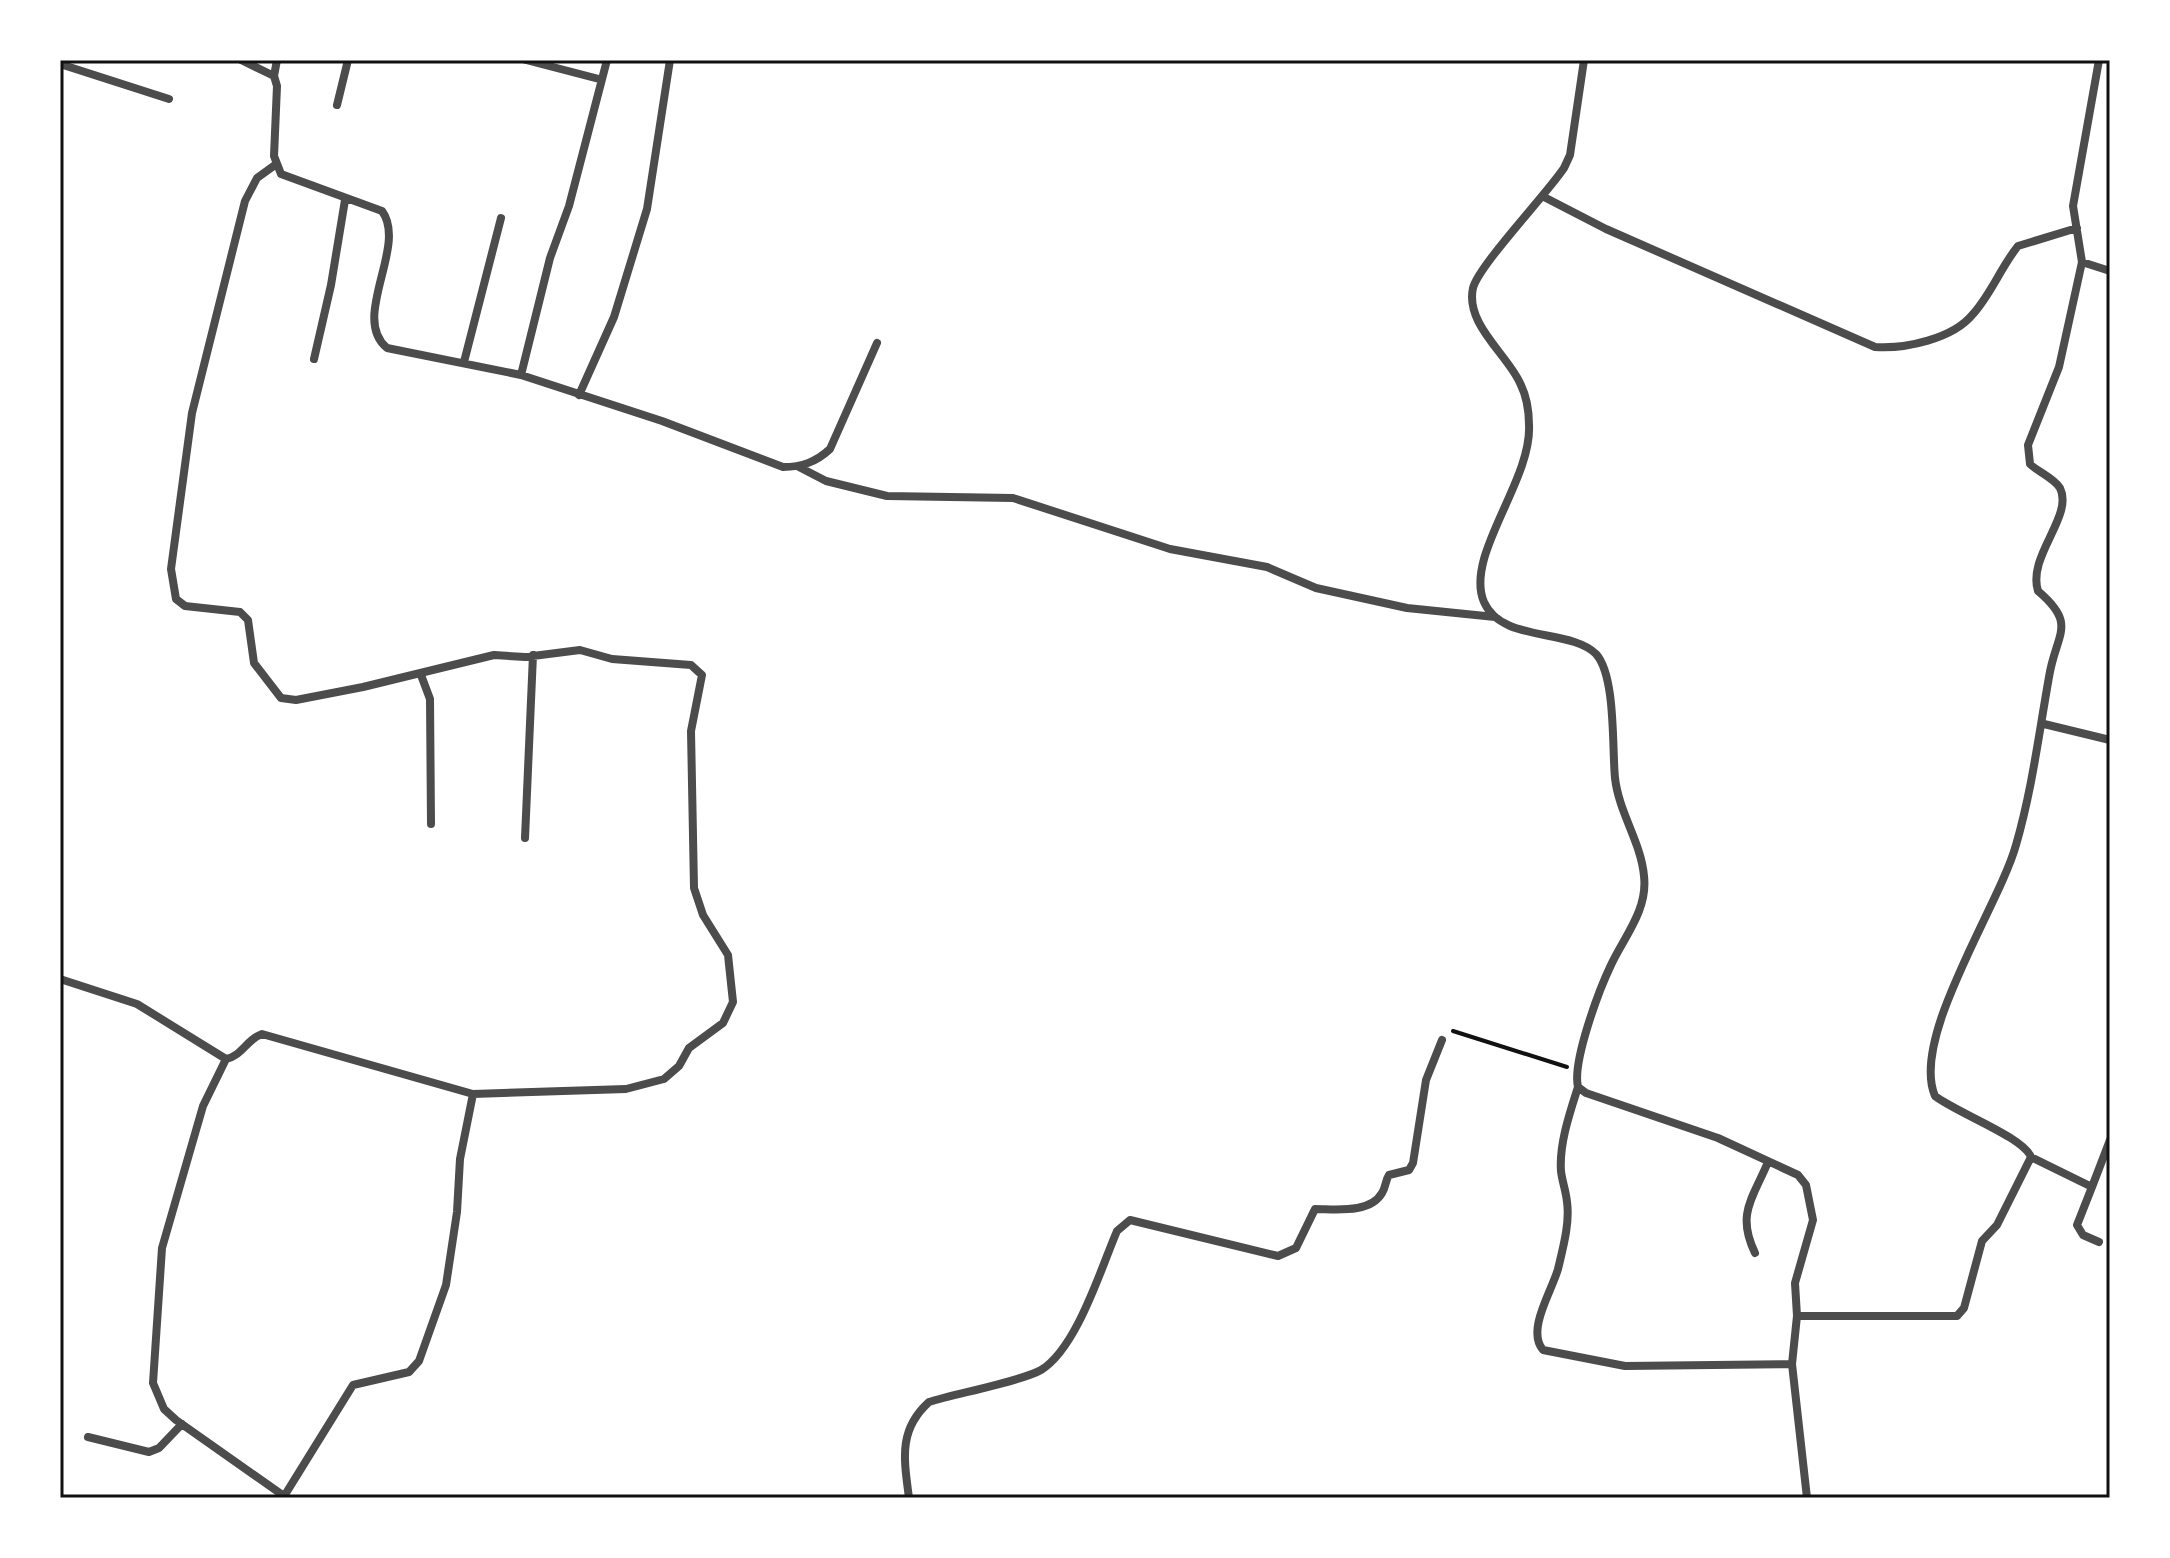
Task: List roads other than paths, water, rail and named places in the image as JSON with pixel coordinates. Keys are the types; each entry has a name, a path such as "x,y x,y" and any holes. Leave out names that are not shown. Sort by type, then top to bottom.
{"street":[{"path":"241,60 274,76"},
{"path":"277,60 274,76 277,86 275,165 281,174 298,183 382,211 388,219 388,246 378,288 375,330 379,342 404,354 464,362 521,375 662,421 749,457 783,467 799,467 819,459 830,449 877,343"},
{"path":"337,105 348,60"},
{"path":"526,60 599,79"},
{"path":"521,375 550,258 569,206 599,79 607,60"},
{"path":"579,395 614,317 643,223 670,60"},
{"path":"1495,617 1481,596 1480,569 1521,476 1529,426 1520,382 1473,308 1473,287 1544,197 1570,155 1584,60"},
{"path":"2092,1187 2031,1157 2014,1138 1956,1112 1935,1096 1930,1072 1940,1023 2015,848 2044,724 2049,673 2062,625 2057,607 2038,591 2035,571 2061,509 2062,497 2056,483 2030,464 2028,445 2059,367 2082,262 2074,194 2099,60"},
{"path":"60,64 169,99"},
{"path":"275,165 257,178 245,201 192,413 171,587 176,599 185,606 232,609 248,620 254,663 281,698 296,700 421,675 494,655 580,650 612,659 691,665 702,675 691,731 694,888 703,915 728,955 733,1002 723,1023 689,1048 679,1066 664,1079 626,1089 473,1094 262,1034 253,1037 236,1056 226,1059 203,1106 162,1248 153,1383 164,1409 283,1497 353,1385 372,1378 409,1372 419,1361 446,1285 457,1212 460,1159 473,1094"},
{"path":"1544,197 1606,229 1875,347 1900,349 1922,343 1972,316 2018,246 2077,228"},
{"path":"314,359 331,285 345,200"},
{"path":"464,362 501,218"},
{"path":"2082,262 2110,271"},
{"path":"799,467 826,481 887,496 1013,498 1170,549 1267,567 1316,588 1407,608 1495,617 1530,633 1584,646 1597,655 1608,683 1618,803 1644,875 1639,914 1610,967 1576,1070 1578,1087 1570,1113 1561,1170 1568,1213 1566,1229 1558,1269 1539,1323 1539,1345 1543,1350 1625,1366 1792,1364"},
{"path":"525,838 533,655"},
{"path":"421,675 430,699 431,824"},
{"path":"2044,724 2110,740"},
{"path":"60,979 137,1004 226,1059"},
{"path":"909,1498 903,1448 909,1424 918,1412 929,1402 1038,1372 1056,1358 1085,1306 1123,1223 1130,1220 1278,1256 1296,1248 1315,1209 1373,1203 1381,1195 1389,1175 1409,1170 1413,1163 1426,1080 1442,1040"},
{"path":"1578,1087 1586,1093 1718,1138 1798,1175 1811,1195 1813,1220 1795,1283 1797,1316 1792,1364 1807,1498"},
{"path":"2099,1242 2083,1235 2077,1225 2110,1140"},
{"path":"1797,1316 1957,1316 1964,1308 1982,1241 1997,1225 2031,1157"},
{"path":"1755,1253 1745,1231 1745,1218 1768,1162"},
{"path":"88,1437 149,1452 159,1448 182,1424"}]}
